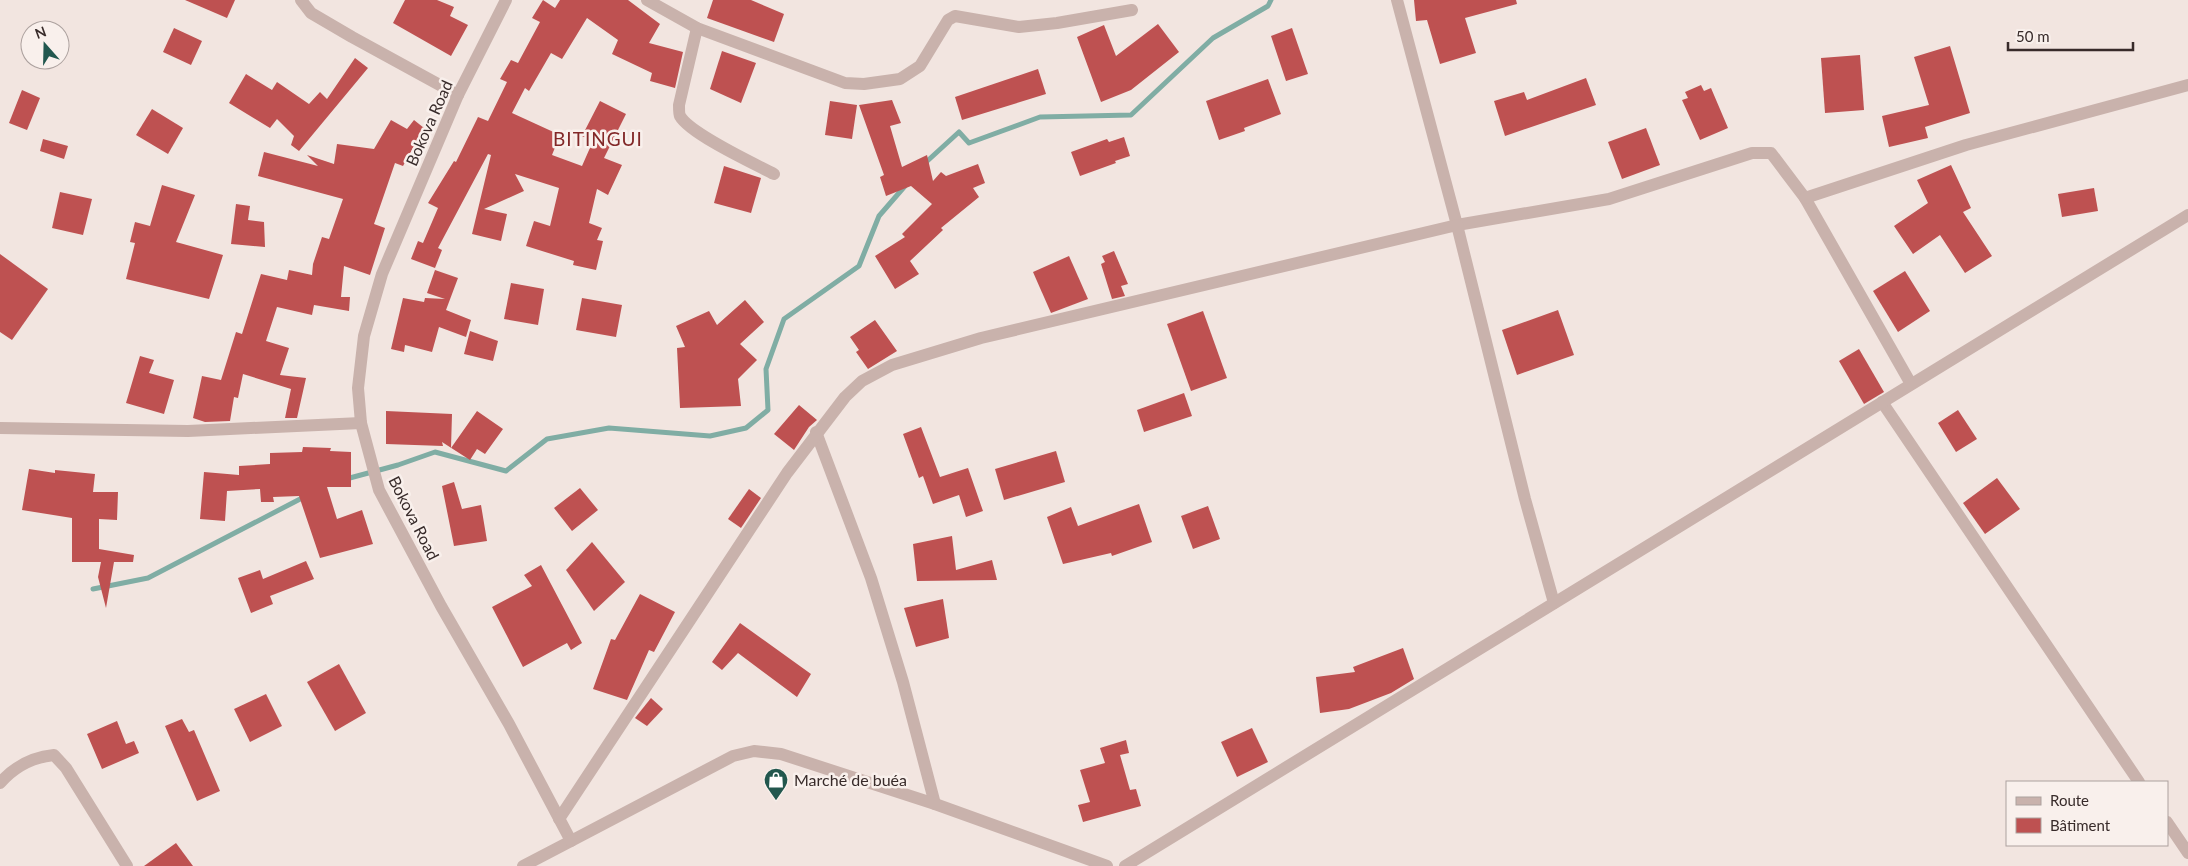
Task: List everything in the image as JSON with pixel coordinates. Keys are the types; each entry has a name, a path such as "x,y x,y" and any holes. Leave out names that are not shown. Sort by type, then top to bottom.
{"street":[{"path":"301,0 311,13 458,95"},
{"name":"Bokova Road","path":"506,0 458,95 382,274 364,336 358,388 361,423 379,490 441,606 509,724 571,841"},
{"path":"647,0 697,28 845,83 864,84 900,80 920,66 948,20 955,16 1018,27 1057,24 1132,10"},
{"path":"1397,0 1457,225 1525,499 1554,603"},
{"path":"697,28 678,105 680,116 688,124 719,145 774,174"},
{"path":"1805,198 1966,145 2188,85"},
{"path":"558,819 816,432 845,397 862,381 892,365 981,338 1457,225 1609,199 1752,153 1771,153 1805,198 1911,384"},
{"path":"1125,866 2188,215"},
{"path":"1882,402 2138,781"},
{"path":"0,428 188,431 361,423"},
{"path":"816,432 871,578 935,804"},
{"path":"523,866 733,756 754,751 781,754 935,804 1107,866"},
{"path":"0,782 20,765 38,757 54,756 66,768 127,866"},
{"path":"2168,823 2188,853"}],"building":[{"path":"185,0 235,0 227,18"},
{"path":"405,0 437,0 454,7 450,16 468,25 451,56 393,23"},
{"path":"543,0 555,8 560,0 628,0 660,24 649,43 683,52 675,88 650,81 652,73 612,54 618,40 587,18 562,59 551,53 529,91 525,88 512,113 560,135 552,155 582,166 593,141 582,136 600,101 626,114 604,158 622,165 608,195 597,189 589,223 602,228 597,240 603,241 596,270 573,265 574,261 526,246 534,221 550,226 559,188 515,174 524,191 484,209 507,214 501,241 472,234 491,155 488,154 438,248 442,250 435,268 411,259 418,241 423,243 438,208 428,203 454,161 456,162 478,117 488,121 507,82 500,79 511,60 518,63 540,22 532,18"},
{"path":"713,0 751,0 784,14 774,42 707,18"},
{"path":"1414,0 1516,0 1517,4 1465,18 1476,53 1440,64 1427,20 1416,21"},
{"path":"1158,24 1179,52 1131,90 1101,102 1077,37 1104,25 1116,56"},
{"path":"174,28 202,41 191,65 163,52"},
{"path":"1292,28 1308,74 1286,81 1271,36"},
{"path":"1950,46 1970,113 1925,127 1928,138 1889,147 1882,116 1929,105 1914,57"},
{"path":"722,51 756,63 741,103 710,89"},
{"path":"1860,55 1864,110 1825,113 1821,58"},
{"path":"355,58 368,68 299,151 291,145 294,136 277,119 270,128 229,103 246,74 272,90 277,82 309,104 320,92 327,99"},
{"path":"1038,69 1046,94 962,120 955,97"},
{"path":"1586,78 1596,105 1505,136 1494,101 1524,92 1527,100"},
{"path":"1268,79 1281,114 1244,128 1245,131 1219,140 1206,101"},
{"path":"1701,85 1704,91 1711,88 1728,128 1700,140 1682,100 1688,98 1685,92"},
{"path":"22,90 40,98 27,130 9,123"},
{"path":"892,100 901,123 890,126 902,167 927,155 933,181 941,172 946,176 978,164 985,183 973,188 979,197 941,228 943,230 910,261 919,274 895,289 875,256 905,237 902,234 932,204 911,186 886,196 880,177 884,175 859,105"},
{"path":"830,101 857,105 852,139 825,135"},
{"path":"152,109 183,128 168,154 136,135"},
{"path":"391,120 407,129 414,120 424,128 403,166 395,163 374,224 385,228 370,275 344,266 341,297 350,297 349,311 314,305 312,315 277,307 266,341 289,348 280,375 306,378 297,418 285,418 291,389 243,374 238,398 234,397 230,421 205,422 193,418 202,376 221,380 236,332 242,334 261,274 287,280 289,270 312,275 313,264 322,237 329,239 343,199 258,176 264,152 318,166 307,155 334,164 337,144 374,149"},
{"path":"1646,128 1660,165 1622,179 1608,142"},
{"path":"1124,137 1130,156 1080,176 1071,152 1107,139 1109,142"},
{"path":"43,139 68,146 64,159 40,151"},
{"path":"1951,165 1971,208 1963,212 1992,256 1965,273 1940,235 1913,254 1894,226 1928,203 1917,180"},
{"path":"724,166 761,178 751,213 714,203"},
{"path":"162,185 195,195 176,242 223,255 209,299 126,279 135,243 130,242 135,222 150,226"},
{"path":"2094,188 2098,211 2062,217 2058,194"},
{"path":"60,192 92,199 83,235 52,228"},
{"path":"236,204 250,206 248,220 264,222 265,247 231,244"},
{"path":"1114,251 1128,284 1121,286 1125,296 1112,299 1101,264 1105,262 1102,256"},
{"path":"0,254 48,289 12,340 0,332"},
{"path":"1069,256 1088,299 1051,313 1033,272"},
{"path":"435,270 458,278 446,310 471,320 466,337 439,327 432,352 405,345 404,352 391,349 403,298 424,302 425,298 445,299 427,293"},
{"path":"1905,271 1930,311 1898,332 1873,291"},
{"path":"511,283 544,289 538,325 504,319"},
{"path":"582,298 622,305 616,337 576,330"},
{"path":"745,300 764,322 740,344 757,360 738,379 741,406 680,408 677,348 685,347 676,326 709,311 717,325"},
{"path":"1558,310 1574,355 1517,375 1502,330"},
{"path":"1203,311 1227,378 1191,391 1167,324"},
{"path":"875,320 897,351 868,369 856,352 859,350 850,337"},
{"path":"470,331 498,341 493,361 464,354"},
{"path":"1859,349 1884,392 1864,404 1839,361"},
{"path":"140,356 154,360 149,373 174,380 164,414 126,403"},
{"path":"1184,393 1192,416 1144,432 1137,410"},
{"path":"799,405 817,420 809,427 794,450 774,434"},
{"path":"1958,410 1977,439 1956,452 1938,423"},
{"path":"386,411 452,414 451,448 442,442 443,446 386,444"},
{"path":"477,411 503,429 485,454 477,449 470,460 451,448"},
{"path":"921,427 940,477 968,468 983,511 966,517 959,495 933,504 923,476 919,478 903,434"},
{"path":"303,447 331,448 330,451 351,452 351,487 327,487 337,519 362,510 373,544 320,558 299,496 273,497 274,502 261,502 260,489 227,491 225,521 200,519 204,472 239,475 239,466 270,464 270,453 302,452"},
{"path":"1056,451 1065,482 1004,500 995,469"},
{"path":"29,469 55,473 55,470 95,474 93,492 118,492 117,520 99,519 99,549 134,555 133,562 114,562 106,608 98,577 101,562 72,562 72,518 22,510"},
{"path":"1997,478 2020,509 1985,534 1963,503"},
{"path":"454,482 462,509 481,505 487,541 454,546 442,486"},
{"path":"580,488 598,510 572,531 554,508"},
{"path":"749,489 761,498 741,528 728,519"},
{"path":"1139,504 1152,542 1112,556 1111,553 1063,564 1047,517 1071,507 1078,526"},
{"path":"1208,506 1220,539 1193,549 1181,516"},
{"path":"952,536 956,570 992,560 997,580 917,581 913,544"},
{"path":"592,542 625,582 594,611 566,570"},
{"path":"306,561 314,579 270,596 273,604 251,613 238,578 260,570 263,579"},
{"path":"541,565 582,643 571,650 567,643 523,667 492,607 532,586 524,575"},
{"path":"640,594 675,612 654,652 649,650 627,700 593,689 611,639 615,640"},
{"path":"943,599 949,638 916,647 904,608"},
{"path":"740,623 811,674 797,697 738,653 722,670 712,662"},
{"path":"1403,648 1414,679 1391,693 1349,709 1320,713 1316,677 1355,672 1353,667"},
{"path":"339,664 366,713 335,731 307,682"},
{"path":"266,694 282,726 250,742 234,709"},
{"path":"651,698 663,709 647,726 635,718"},
{"path":"182,719 189,732 194,730 220,791 197,801 165,726"},
{"path":"117,721 126,744 134,741 139,753 102,769 87,734"},
{"path":"1252,728 1268,762 1237,777 1221,742"},
{"path":"1126,740 1129,753 1120,755 1130,790 1136,789 1141,806 1083,822 1078,805 1090,802 1080,770 1105,763 1100,748"},
{"path":"176,843 193,866 144,866"}],"waterway":[{"path":"924,164 959,132 969,143 1040,117 1131,115 1213,38 1268,6 1271,0"},
{"path":"346,479 398,465 435,452 506,471 547,439 609,428 710,436 746,428 768,410 766,369 784,319 859,266 879,216 905,186"},
{"path":"93,589 148,578 304,497"}],"place":[{"name":"Marché de buéa","path":"776,801"}],"district":[{"name":"BITINGUI","path":"598,139"}]}
